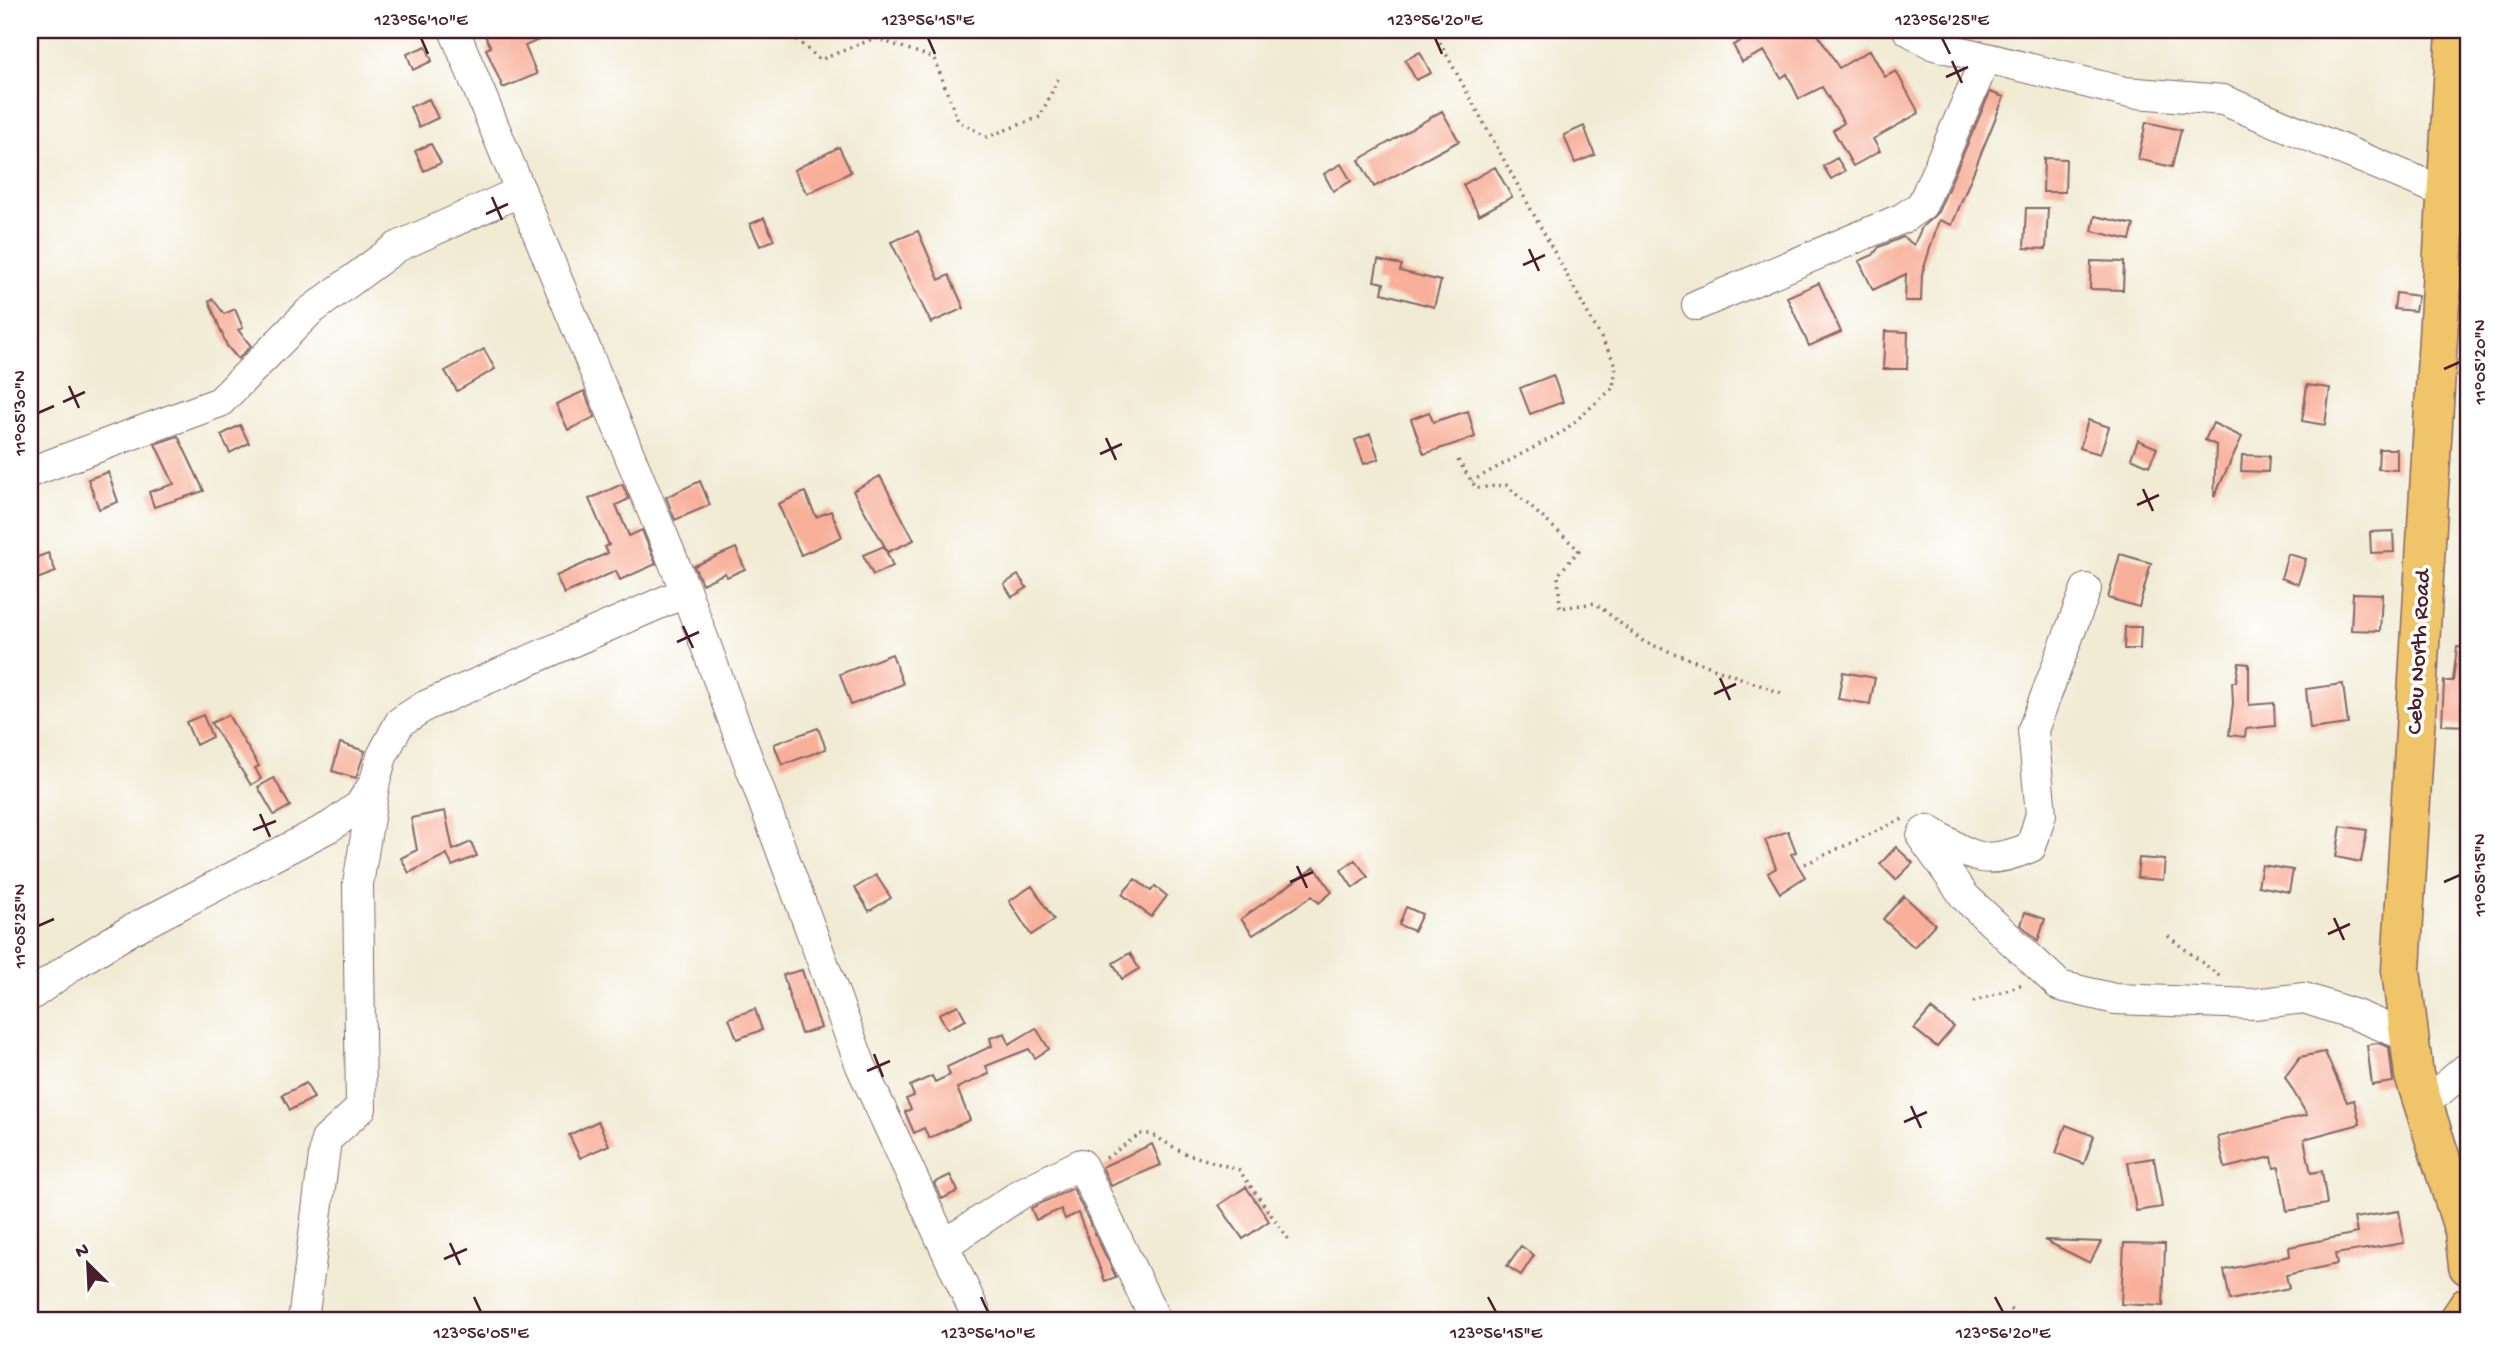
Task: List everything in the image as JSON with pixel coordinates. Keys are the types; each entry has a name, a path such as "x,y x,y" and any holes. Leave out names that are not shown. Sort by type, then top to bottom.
{"main road":[{"name":"Cebu North Road","path":"2456,30 2444,192 2401,970 2414,1075 2464,1231 2468,1266"},
{"path":"2458,1321 2468,1306"}],"street":[{"path":"454,30 686,592 861,1066 979,1321"},
{"path":"1908,30 1934,44 2125,92 2223,100 2444,192"},
{"path":"1697,305 1903,218 1922,205 1986,58"},
{"path":"30,472 220,402 309,312 397,247 521,191"},
{"path":"2087,589 2033,730 2041,814 2031,847 2002,859 1968,855 1928,830 1922,837 1965,897 2060,986 2115,999 2254,1004 2304,999 2356,1015 2409,1037"},
{"path":"303,1321 326,1140 360,1108 358,884 375,781 394,730 419,709 686,592"},
{"path":"30,996 73,965 131,930 331,826 359,806 375,781"},
{"path":"2423,1105 2468,1067"},
{"path":"944,1245 1022,1193 1081,1164 1156,1321"}],"path":[{"path":"786,30 820,60 875,38 934,58 958,121 987,137 1040,117 1059,77"},
{"path":"1433,30 1616,365 1613,388 1564,431 1472,481"},
{"path":"1458,460 1476,488 1506,485 1579,550 1558,575 1560,608 1595,603 1644,642 1780,693"},
{"path":"1805,864 1918,812 1928,830"},
{"path":"2168,936 2254,1004"},
{"path":"1973,1002 2048,975"},
{"path":"1081,1164 1097,1164 1140,1135 1151,1134 1184,1153 1239,1170 1289,1240"},
{"path":"2010,1308 2023,1321"}],"building":[{"path":"482,30 561,30 525,46 537,74 503,88 486,49 491,47"},
{"path":"1763,30 1815,30 1839,68 1870,50 1885,77 1896,71 1919,113 1873,139 1880,151 1853,166 1833,130 1844,123 1822,87 1799,99 1787,74 1781,78 1764,51 1742,62 1733,45"},
{"path":"426,46 432,61 413,70 407,54"},
{"path":"1420,52 1431,73 1416,80 1405,60"},
{"path":"1990,92 2004,97 1952,225 1939,220 1922,274 1921,301 1905,301 1906,274 1873,290 1859,261 1873,255 1879,247 1903,237 1914,245 1922,227 1938,212"},
{"path":"429,99 438,118 419,127 410,107"},
{"path":"1442,111 1459,141 1374,187 1359,160"},
{"path":"2146,122 2181,130 2172,167 2138,159"},
{"path":"1584,126 1595,155 1575,163 1564,135"},
{"path":"431,144 441,163 424,171 415,151"},
{"path":"839,147 851,172 807,194 794,170"},
{"path":"1837,158 1845,171 1831,179 1823,166"},
{"path":"2044,158 2066,159 2065,192 2043,192"},
{"path":"1341,164 1351,181 1333,191 1324,174"},
{"path":"1495,167 1512,197 1479,215 1463,185"},
{"path":"2026,208 2048,208 2046,249 2024,248"},
{"path":"2095,216 2134,225 2130,240 2092,231"},
{"path":"764,218 774,240 760,246 750,224"},
{"path":"918,231 939,280 949,275 964,308 931,323 891,242"},
{"path":"1378,260 1402,265 1400,271 1441,281 1434,307 1382,293 1384,283 1374,281"},
{"path":"2091,261 2124,262 2123,290 2090,289"},
{"path":"1819,283 1841,332 1809,346 1787,297"},
{"path":"2396,293 2418,296 2415,311 2394,309"},
{"path":"213,299 224,314 235,309 243,328 238,330 251,346 238,359 227,346 209,301"},
{"path":"1885,331 1908,332 1907,369 1883,369"},
{"path":"484,349 495,369 457,391 445,371"},
{"path":"1553,375 1563,402 1530,414 1520,388"},
{"path":"2307,385 2330,388 2325,425 2302,421"},
{"path":"584,391 595,417 568,430 556,404"},
{"path":"1468,411 1475,437 1424,454 1411,419 1429,412 1433,422"},
{"path":"2088,420 2109,427 2100,454 2080,448"},
{"path":"2213,423 2242,437 2214,497 2216,445 2205,440"},
{"path":"240,425 249,443 230,453 221,435"},
{"path":"1370,434 1379,459 1364,464 1355,440"},
{"path":"178,436 204,491 154,507 149,492 174,484 155,444"},
{"path":"2138,440 2157,448 2149,466 2131,458"},
{"path":"2379,449 2397,449 2397,470 2378,469"},
{"path":"2242,455 2269,456 2268,472 2241,471"},
{"path":"108,472 118,502 99,509 88,479"},
{"path":"880,476 914,540 888,552 853,491"},
{"path":"700,481 710,505 675,520 666,497"},
{"path":"622,484 629,499 616,505 629,536 642,530 656,564 620,580 616,571 564,594 556,576 608,553 605,547 609,545 589,499"},
{"path":"805,492 816,517 831,511 842,537 801,555 778,504"},
{"path":"2393,531 2394,552 2371,553 2370,532"},
{"path":"884,546 893,566 873,575 863,555"},
{"path":"736,548 745,569 727,577 725,573 702,584 694,566"},
{"path":"48,553 56,572 37,579 30,560"},
{"path":"2120,554 2151,563 2139,607 2108,598"},
{"path":"2288,554 2306,559 2298,584 2281,578"},
{"path":"1018,575 1027,588 1012,597 1004,584"},
{"path":"2353,593 2382,594 2380,631 2351,630"},
{"path":"2125,627 2141,627 2140,649 2124,649"},
{"path":"2457,647 2468,648 2468,726 2442,725 2444,681 2453,681"},
{"path":"892,654 903,684 851,705 840,674"},
{"path":"2239,663 2249,664 2249,705 2274,703 2275,726 2246,729 2245,737 2229,735 2233,703 2232,682 2236,682"},
{"path":"1843,672 1875,678 1870,704 1838,699"},
{"path":"2343,684 2348,724 2310,729 2306,689"},
{"path":"203,715 212,737 196,745 186,722"},
{"path":"228,715 259,766 255,768 261,779 251,785 211,723"},
{"path":"818,728 826,749 782,765 774,744"},
{"path":"340,743 365,751 356,778 332,771"},
{"path":"274,778 290,806 274,815 258,787"},
{"path":"445,811 453,850 471,842 477,856 452,866 447,854 409,873 401,858 417,850 411,818"},
{"path":"2341,826 2367,830 2361,862 2336,857"},
{"path":"1788,831 1796,852 1791,854 1805,877 1780,893 1768,873 1776,868 1765,840"},
{"path":"1896,847 1913,863 1896,880 1880,864"},
{"path":"2139,858 2165,860 2163,880 2137,878"},
{"path":"1355,860 1368,877 1353,888 1341,870"},
{"path":"2262,865 2293,870 2289,892 2258,886"},
{"path":"1315,867 1332,892 1319,903 1312,896 1253,935 1241,919"},
{"path":"876,875 891,898 869,911 855,888"},
{"path":"1135,879 1151,891 1155,886 1167,896 1151,917 1122,894"},
{"path":"1032,886 1054,920 1031,935 1009,901"},
{"path":"1904,896 1935,924 1914,947 1883,919"},
{"path":"1406,907 1422,914 1414,931 1399,925"},
{"path":"2025,912 2045,919 2038,941 2021,925"},
{"path":"1130,953 1139,969 1122,979 1113,963"},
{"path":"802,970 821,1028 801,1034 783,975"},
{"path":"958,1005 966,1020 947,1029 939,1014"},
{"path":"755,1009 762,1030 737,1039 729,1018"},
{"path":"1931,1009 1954,1027 1937,1047 1914,1029"},
{"path":"1036,1028 1049,1049 1035,1058 1029,1049 986,1066 989,1074 957,1088 970,1120 929,1138 924,1128 914,1133 905,1112 911,1109 906,1099 914,1096 910,1086 932,1076 935,1082 950,1075 947,1067 992,1046 990,1038 1005,1033 1009,1044"},
{"path":"2378,1043 2389,1047 2393,1082 2372,1085 2367,1045"},
{"path":"2325,1052 2347,1102 2354,1100 2360,1124 2304,1139 2311,1173 2322,1171 2327,1204 2287,1211 2279,1167 2274,1168 2272,1157 2225,1168 2218,1137 2307,1115 2285,1077 2300,1057"},
{"path":"306,1083 314,1098 290,1110 282,1095"},
{"path":"598,1121 609,1145 580,1158 569,1135"},
{"path":"2066,1125 2094,1136 2084,1164 2056,1153"},
{"path":"1152,1144 1161,1165 1111,1186 1102,1167"},
{"path":"2154,1158 2162,1207 2136,1211 2128,1162"},
{"path":"950,1175 958,1191 942,1199 934,1183"},
{"path":"1246,1187 1269,1221 1243,1239 1219,1205"},
{"path":"1073,1188 1116,1277 1105,1281 1078,1213 1065,1219 1061,1209 1036,1220 1031,1208"},
{"path":"2399,1211 2404,1243 2335,1254 2337,1264 2286,1275 2289,1288 2230,1300 2224,1270 2290,1256 2289,1247 2357,1233 2354,1218"},
{"path":"2044,1240 2101,1242 2090,1263"},
{"path":"2124,1243 2165,1244 2163,1306 2121,1304"},
{"path":"1521,1246 1534,1255 1521,1275 1507,1266"}]}
